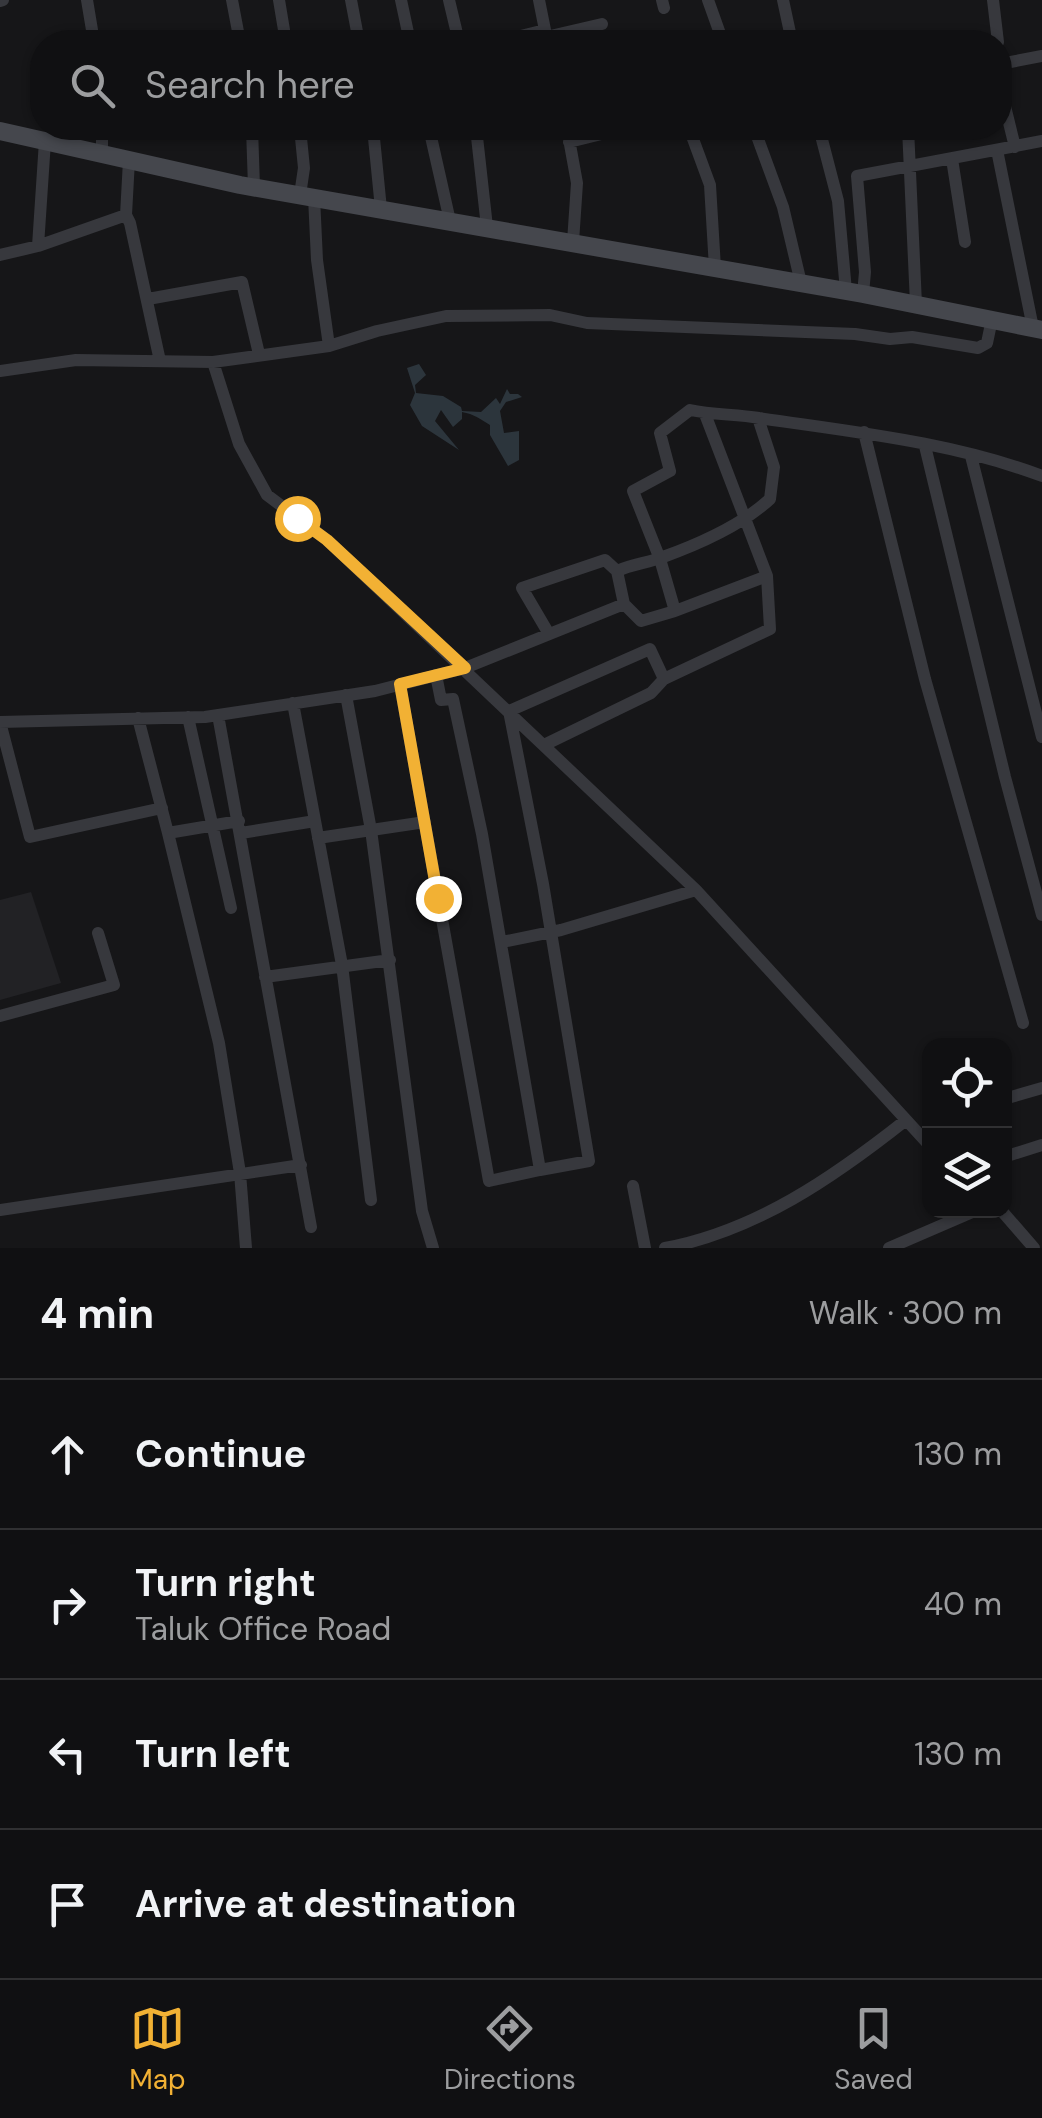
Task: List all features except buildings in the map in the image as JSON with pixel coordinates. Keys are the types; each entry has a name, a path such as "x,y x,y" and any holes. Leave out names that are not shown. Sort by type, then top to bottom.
{"main road":[{"path":"0,130 30,137"},
{"path":"41,140 254,187 1038,328"}],"street":[{"path":"87,0 92,30"},
{"path":"232,0 238,30"},
{"path":"279,0 284,30"},
{"path":"350,0 356,30"},
{"path":"400,0 407,30"},
{"path":"449,0 456,30"},
{"path":"539,0 545,30"},
{"path":"708,0 719,30"},
{"path":"783,0 789,30"},
{"path":"993,0 997,30"},
{"path":"576,30 602,24"},
{"path":"1012,59 1042,56"},
{"path":"1012,134 1015,146"},
{"path":"102,140 102,154"},
{"path":"252,140 254,187"},
{"path":"301,140 329,346"},
{"path":"374,140 381,209"},
{"path":"433,140 450,221"},
{"path":"477,140 487,227"},
{"path":"573,242 577,183 569,142 577,140"},
{"path":"694,140 710,184 715,268"},
{"path":"758,140 783,207 801,284"},
{"path":"823,140 854,293"},
{"path":"909,140 916,304"},
{"path":"38,246 45,141"},
{"path":"854,293 865,272 856,176 1042,141"},
{"path":"997,150 1038,328"},
{"path":"952,158 965,242"},
{"path":"129,160 126,215 160,361"},
{"path":"0,255 126,215"},
{"path":"148,299 242,282 259,354"},
{"path":"0,371 76,360 212,362 329,346 446,316 550,314 587,323 740,328 890,339 912,336 978,348 987,343 992,319"},
{"path":"212,362 239,444 267,495 327,540 696,890 906,1120 922,1128"},
{"path":"675,611 660,559 633,491 670,471 660,433 690,410 864,432 1042,476"},
{"path":"544,744 651,694 664,679 770,628 767,576 705,414"},
{"path":"616,570 660,559 743,520 770,499 774,466 758,418"},
{"path":"864,432 925,678 1023,1022"},
{"path":"925,446 1042,915"},
{"path":"971,456 1042,737"},
{"path":"549,634 522,588 605,560 616,570 624,604 641,621 767,576"},
{"path":"162,808 30,837 0,722 188,717 346,695 465,668 624,604"},
{"path":"510,711 650,649 664,679"},
{"path":"436,675 442,700 452,698 502,942 540,1170"},
{"path":"400,684 489,1181 589,1161 552,932 510,711"},
{"path":"346,695 371,830 422,1210 433,1248"},
{"path":"293,703 342,965 371,1200"},
{"path":"218,714 312,1227"},
{"path":"188,717 231,908"},
{"path":"138,718 220,1043 240,1174 246,1248"},
{"path":"168,833 213,825 240,827 315,821"},
{"path":"318,838 424,822"},
{"path":"502,942 552,932 696,890"},
{"path":"0,1016 114,984 98,932"},
{"path":"266,977 390,960"},
{"path":"1012,1097 1042,1088"},
{"path":"665,1248 700,1245 780,1206 842,1171 906,1120"},
{"path":"1012,1154 1042,1145"},
{"path":"0,1210 301,1165"},
{"path":"633,1186 645,1248"},
{"path":"889,1248 958,1218"},
{"path":"1008,1218 1034,1248"}],"shaded area":[{"path":"419,364 426,375 415,385 416,393 443,396 462,411 481,412 496,398 500,404 507,389 522,397 506,402 500,411 504,433 519,431 519,460 508,466 490,435 490,425 470,414 462,412 462,419 453,427 441,410 435,421 459,450 422,426 410,405 415,393 407,368"},
{"path":"31,892 61,983 0,1000 0,900"}],"route":[{"path":"297,518 327,540 465,668 400,684 438,898"}]}
